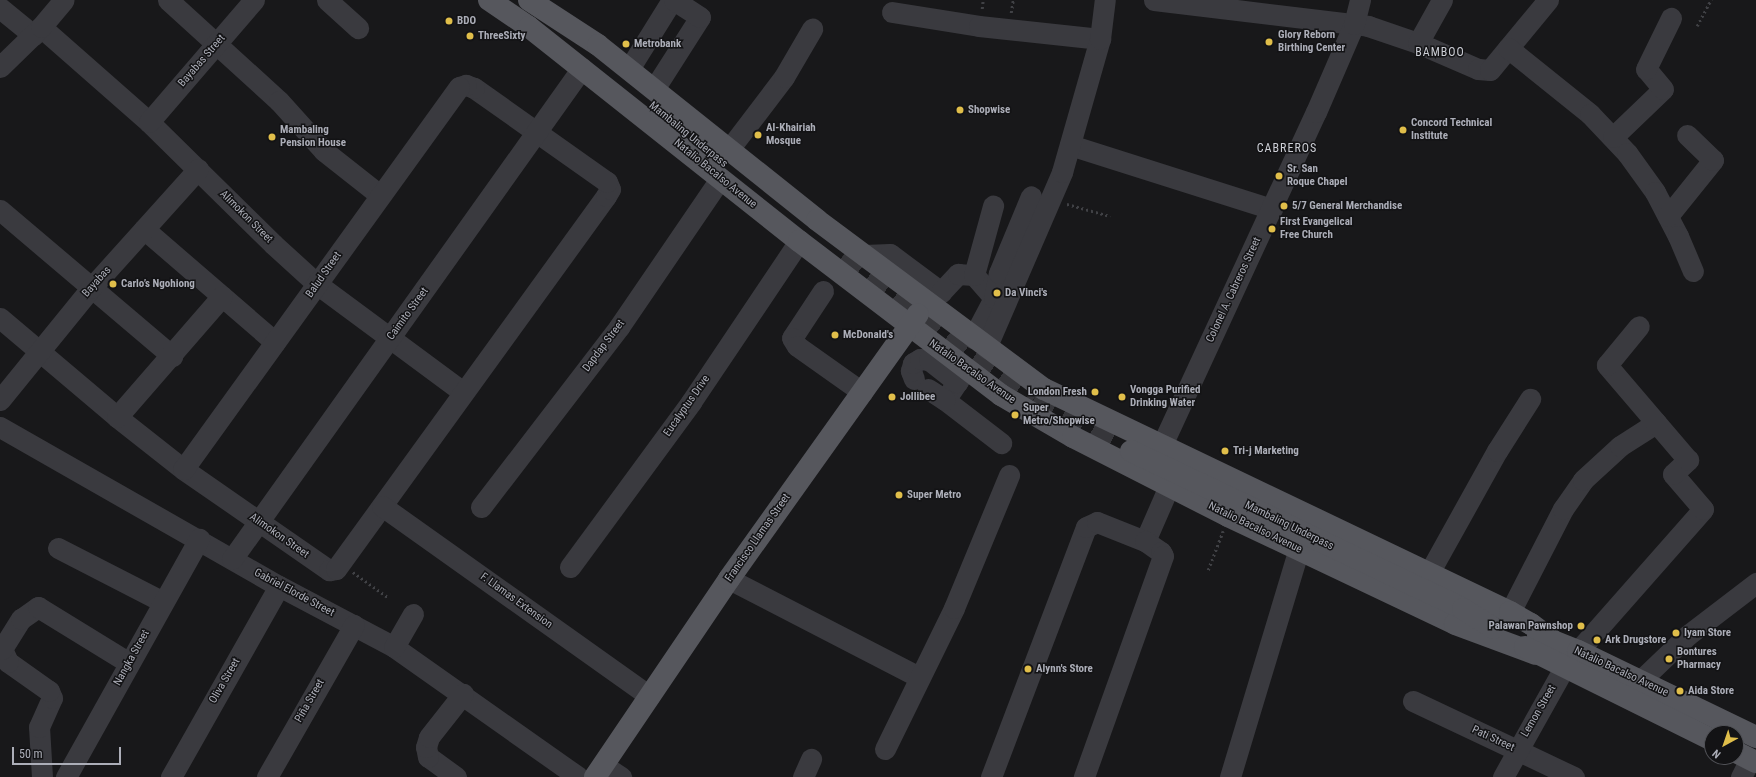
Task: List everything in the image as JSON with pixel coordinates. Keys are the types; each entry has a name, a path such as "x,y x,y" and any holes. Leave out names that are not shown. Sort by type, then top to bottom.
{"main road":[{"name":"Natalio Bacalso Avenue","path":"489,0 582,68 720,179 909,326 962,376 1002,395 1073,437 1228,516 1454,624 1543,647 1578,651 1756,736"},
{"name":"Natalio Bacalso Avenue","path":"496,0 530,8"},
{"name":"Natalio Bacalso Avenue","path":"513,0 632,64 730,148 864,255 934,297 980,343 1044,389 1161,447 1429,572 1510,612 1531,624 1543,647 1564,668 1704,736"},
{"name":"Mambaling Underpass","path":"530,8 842,257"},
{"name":"Francisco Llamas Street","path":"599,771 729,579 909,326 934,297"},
{"name":"Mambaling Underpass","path":"1116,444 1463,609"},
{"name":"Natalio Bacalso Avenue","path":"1463,609 1543,647"}],"street":[{"path":"0,67 37,31 64,0"},
{"path":"168,0 279,101 324,151 380,194"},
{"name":"Bayabas Street","path":"148,122 254,0"},
{"path":"327,0 358,28"},
{"path":"632,64 673,0 700,17 657,84"},
{"path":"980,343 1052,200 1070,145 1100,39 1105,0"},
{"path":"1154,0 1354,24 1389,32 1478,68 1490,70 1548,0"},
{"name":"Colonel A. Cabreros Street","path":"1161,447 1272,209 1354,24 1360,0"},
{"path":"1418,43 1442,0"},
{"name":"Alimokon Street","path":"1,10 37,31 148,122 198,169 273,244 317,284 463,392"},
{"path":"892,12 978,26 1100,39"},
{"path":"1613,137 1663,89 1646,69 1671,18"},
{"path":"730,148 784,78 812,28"},
{"path":"1508,48 1590,114 1613,137 1654,192 1668,216 1693,271"},
{"name":"Caimito Street","path":"232,559 538,132 582,68"},
{"name":"Balud Street","path":"184,468 380,194 459,87 466,84 538,132"},
{"path":"339,567 463,392 540,289 610,189 607,182 538,132"},
{"path":"1668,216 1713,160 1687,135"},
{"path":"1070,145 1272,209"},
{"name":"Bayabas","path":"0,400 38,350 90,288 198,169"},
{"name":"Dapdap Street","path":"481,507 619,327 720,179"},
{"path":"980,343 994,298 999,273 1031,196"},
{"path":"974,275 993,206"},
{"path":"0,210 90,288 172,356"},
{"path":"144,229 275,342"},
{"name":"Eucalyptus Drive","path":"570,567 691,402 799,241"},
{"path":"934,297 958,274 974,275 994,298"},
{"path":"823,291 792,338 798,346 862,392"},
{"path":"117,417 172,356 222,296"},
{"name":"Alimokon Street","path":"0,318 117,417 184,468 329,570 339,567"},
{"path":"1578,651 1703,509 1673,474 1688,460 1607,365 1639,326"},
{"path":"945,400 962,376 929,360 920,359 913,363 911,371 921,384 945,400 1001,443"},
{"path":"1429,572 1497,451 1530,399"},
{"path":"1510,612 1563,509 1583,480 1620,446 1656,423"},
{"name":"Gabriel Elorde Street","path":"0,427 199,539 279,586 394,647 463,694 578,777"},
{"path":"885,749 954,608 1009,475"},
{"path":"1145,541 1169,486"},
{"name":"F. Llamas Extension","path":"382,506 649,696"},
{"path":"991,777 1086,527 1097,522 1145,541 1161,552 1163,556 1084,777"},
{"name":"Nangka Street","path":"66,777 199,539"},
{"path":"58,548 163,602"},
{"path":"1230,777 1299,549"},
{"path":"729,579 919,677"},
{"name":"Oliva Street","path":"171,777 279,586"},
{"path":"1641,680 1688,635 1753,588"},
{"path":"42,777 39,727 52,698 50,691 8,662 2,649 21,619 38,607 129,663"},
{"path":"394,647 413,614"},
{"name":"Piña Street","path":"269,776 354,625"},
{"name":"Lemon Street","path":"1503,777 1516,750 1564,668"},
{"path":"456,777 428,757 426,747 429,737 463,694"},
{"name":"Pati Street","path":"1413,701 1574,777"},
{"path":"599,771 622,777"}],"path":[{"path":"1697,26 1711,0"},
{"path":"1052,200 1110,216"},
{"path":"1208,570 1228,516"},
{"path":"339,567 389,598"}],"tunnel":[{"path":"842,257 947,338 1034,399 1115,444"}],"place":[{"name":"BDO","path":"449,21"},
{"name":"ThreeSixty","path":"470,36"},
{"name":"Glory Reborn Birthing Center","path":"1269,42"},
{"name":"Metrobank","path":"626,44"},
{"name":"Shopwise","path":"960,110"},
{"name":"Concord Technical Institute","path":"1403,130"},
{"name":"Al-Khairiah Mosque","path":"758,135"},
{"name":"Mambaling Pension House","path":"272,137"},
{"name":"Sr. San Roque Chapel","path":"1279,176"},
{"name":"5/7 General Merchandise","path":"1284,206"},
{"name":"First Evangelical Free Church","path":"1272,229"},
{"name":"Carlo’s Ngohiong","path":"113,284"},
{"name":"Da Vinci's","path":"997,293"},
{"name":"McDonald's","path":"835,335"},
{"name":"London Fresh","path":"1095,392"},
{"name":"Jollibee","path":"892,397"},
{"name":"Vongga Purified Drinking Water","path":"1122,397"},
{"name":"Super Metro/Shopwise","path":"1015,415"},
{"name":"Tri-j Marketing","path":"1225,451"},
{"name":"Super Metro","path":"899,495"},
{"name":"Palawan Pawnshop","path":"1581,626"},
{"name":"Iyam Store","path":"1676,633"},
{"name":"Ark Drugstore","path":"1597,640"},
{"name":"Bontures Pharmacy","path":"1669,659"},
{"name":"Alynn's Store","path":"1028,669"},
{"name":"Aida Store","path":"1680,691"}],"district":[{"name":"BAMBOO","path":"1440,53"},
{"name":"CABREROS","path":"1287,149"}]}
